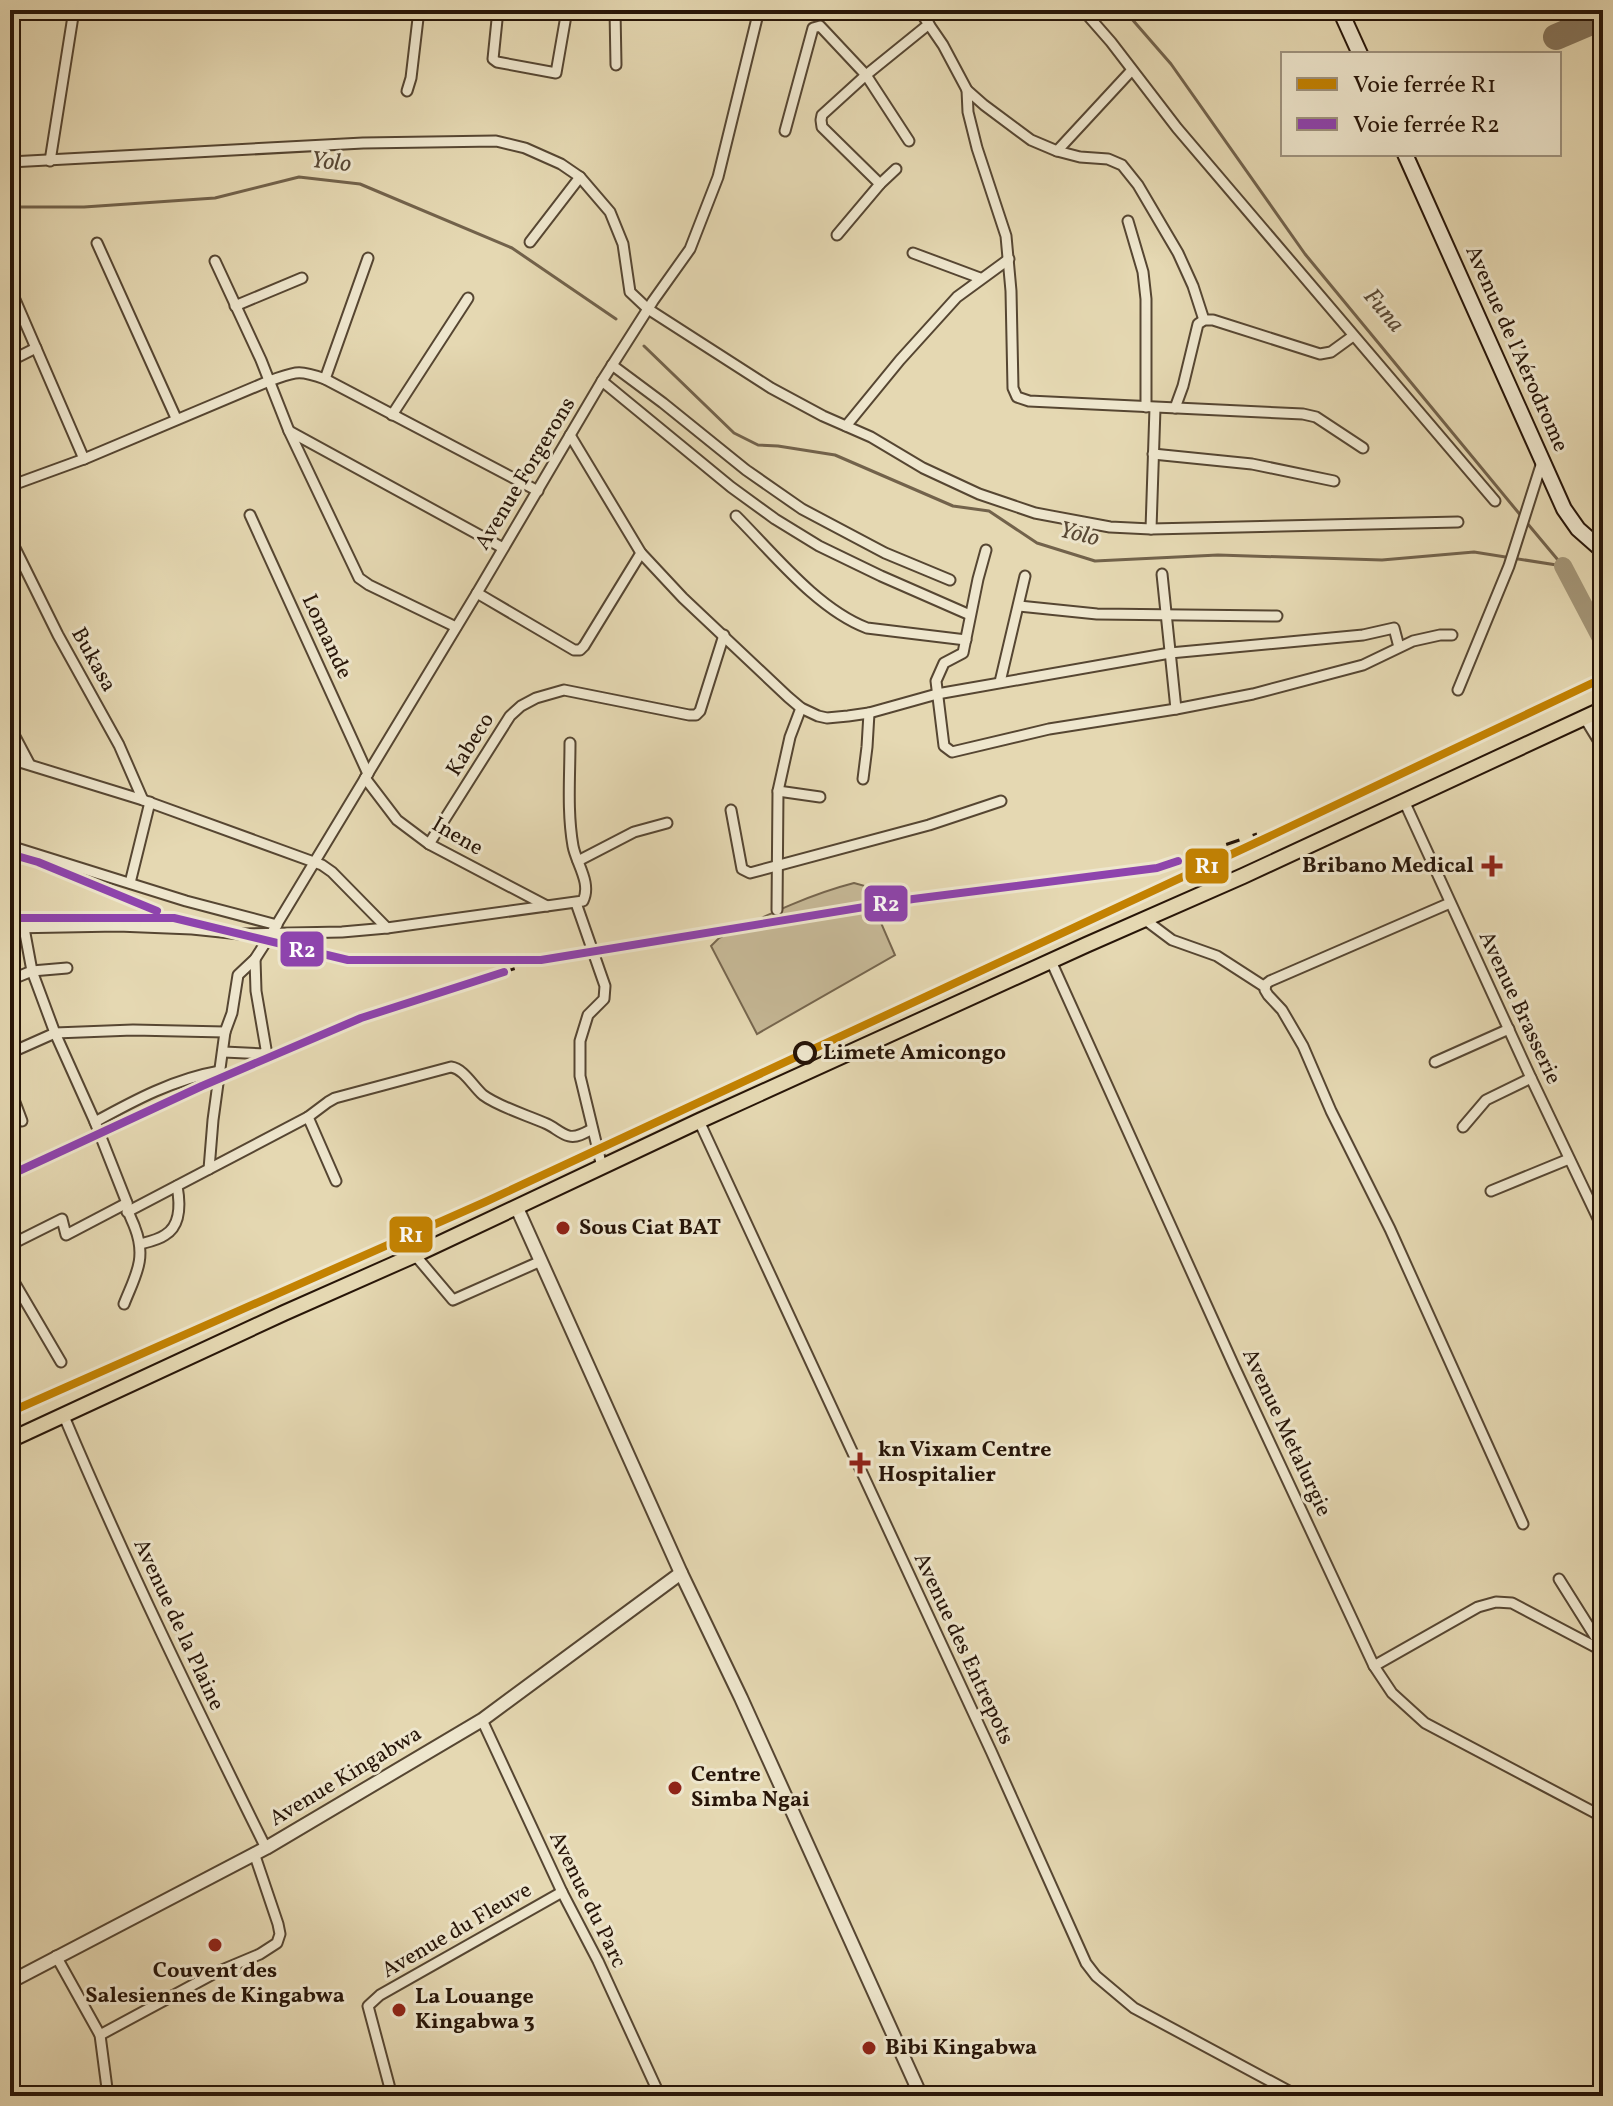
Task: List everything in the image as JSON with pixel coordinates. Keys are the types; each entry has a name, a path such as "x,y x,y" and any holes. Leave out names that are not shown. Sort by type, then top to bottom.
{"main road":[{"path":"1340,10 1359,52"},
{"name":"Avenue de l’Aérodrome","path":"1406,156 1564,509 1578,529 1603,551"},
{"path":"10,1440 517,1208 699,1121 1243,876 1603,709"}],"street":[{"path":"50,161 74,10"},
{"path":"407,91 419,10"},
{"path":"498,10 493,59 556,73 567,10"},
{"path":"615,10 616,65"},
{"name":"Avenue Forgerons","path":"209,1169 225,1032 232,1013 238,975 255,959 277,925 602,381 690,249 718,177 759,10"},
{"path":"919,10 943,45 967,90 1031,140 1057,151 1108,159 1122,165 1138,185 1178,253 1204,320"},
{"path":"1083,10 1177,128 1495,501"},
{"path":"880,184 821,124 822,115 929,24"},
{"path":"785,131 813,28 820,26 866,75 909,141"},
{"path":"1057,151 1132,70"},
{"path":"967,90 968,112 977,148 1006,236 1013,388 1017,397 1029,401 1303,414 1316,417 1363,448"},
{"path":"10,162 465,140 496,141 525,148 561,164 580,177 610,212 623,244 630,292 648,309 771,388 979,494 1035,513 1110,527 1151,529 1458,522"},
{"path":"837,235 896,169"},
{"path":"530,242 580,177"},
{"path":"1128,221 1143,272 1146,299 1153,454 1151,529"},
{"path":"97,243 176,418"},
{"path":"913,253 980,278"},
{"path":"325,379 368,258"},
{"path":"846,426 957,297 1009,259"},
{"path":"215,261 289,431 359,578 456,627"},
{"path":"235,306 302,278"},
{"path":"10,288 84,459"},
{"path":"392,415 468,298"},
{"path":"1175,408 1198,324 1204,320 1213,320 1320,354 1331,352 1353,336"},
{"path":"10,361 36,348"},
{"path":"612,365 746,470 802,509 885,553 950,580"},
{"path":"10,486 84,459 269,381 303,372 325,379 538,491"},
{"path":"602,381 731,487 775,519 819,546 970,615"},
{"path":"289,431 503,548"},
{"path":"570,435 641,553 683,598 801,708 827,718 869,713 937,694 1000,682 1170,653 1363,635 1394,628 1399,647"},
{"path":"1153,454 1252,464 1334,481"},
{"path":"1458,690 1509,566 1542,462"},
{"name":"Lomande","path":"250,515 367,776"},
{"path":"736,516 839,615 867,628 966,640"},
{"name":"Bukasa","path":"10,538 147,801"},
{"path":"986,550 963,653 944,663 936,681 944,746 952,752 1049,729 1253,694 1363,665 1413,641 1452,635"},
{"path":"477,593 574,650 580,650 641,553"},
{"path":"1162,574 1176,709"},
{"path":"1000,682 1025,576"},
{"path":"1019,606 1097,614 1277,616"},
{"name":"Kabeco","path":"429,844 510,716 521,706 564,690 696,715 700,711 724,635"},
{"path":"777,910 778,791 790,737 801,708"},
{"path":"863,779 869,713"},
{"path":"1584,717 1603,748"},
{"path":"10,727 29,763"},
{"path":"10,928 118,926 271,934 342,932 583,901 585,883 573,849 571,826 570,743"},
{"path":"10,759 147,801 314,862 332,872 387,928"},
{"name":"Inene","path":"367,776 397,820 429,844 547,906"},
{"path":"778,791 820,797"},
{"path":"130,883 147,801"},
{"path":"731,810 742,869 750,873 929,825 1001,801"},
{"name":"Avenue Brasserie","path":"1404,801 1603,1229"},
{"path":"578,861 634,832 667,823"},
{"path":"10,846 186,901 277,925"},
{"path":"576,903 605,986 604,999 588,1015 580,1041 580,1076 602,1167"},
{"path":"1265,987 1270,981 1450,903"},
{"path":"1144,919 1172,940 1217,956 1265,987 1282,1010 1303,1046 1331,1111 1390,1229 1523,1524"},
{"path":"24,928 32,971 55,1033 95,1122 140,1244 141,1263 124,1304"},
{"path":"224,1052 265,1054 255,959"},
{"name":"Avenue Metalurgie","path":"1051,961 1374,1666 1392,1693 1425,1723 1603,1817"},
{"path":"10,980 32,971 67,968"},
{"path":"1435,1062 1509,1029"},
{"path":"10,1053 55,1033 133,1030 225,1032"},
{"path":"10,1245 62,1219 66,1235 177,1186 308,1117 328,1102 451,1067 461,1070 486,1097 565,1135 577,1136 592,1129"},
{"path":"95,1122 157,1089 220,1071"},
{"path":"1463,1127 1486,1100 1531,1078"},
{"path":"10,1089 22,1121"},
{"path":"308,1117 336,1181"},
{"name":"Avenue des Entrepots","path":"699,1121 1086,1963 1096,1976 1134,2008 1298,2096"},
{"path":"1491,1191 1569,1159"},
{"path":"140,1244 166,1235 173,1228 180,1204 177,1186"},
{"path":"517,1208 919,2092 896,2096"},
{"path":"415,1255 453,1300 541,1261"},
{"path":"10,1275 61,1362"},
{"name":"Avenue de la Plaine","path":"63,1414 260,1850 280,1934 277,1943 260,1954 215,1973 100,2035"},
{"name":"Avenue Kingabwa","path":"10,1982 260,1850 482,1720 681,1573"},
{"path":"1559,1579 1603,1650"},
{"path":"1374,1666 1478,1607 1496,1602 1512,1603 1603,1650"},
{"name":"Avenue du Parc","path":"482,1720 660,2096"},
{"name":"Avenue du Fleuve","path":"392,2096 368,2006 380,1995 562,1892"},
{"path":"56,1956 100,2035 108,2096"}],"shaded area":[{"path":"854,883 865,886 895,955 757,1034 711,946 719,938 785,907"}],"waterway":[{"name":"Funa","path":"1124,10 1171,64 1305,254 1522,517"},
{"name":"Yolo","path":"10,207 84,207 215,198 299,177 360,184 512,248 616,319"},
{"name":"Yolo","path":"644,346 734,433 758,445 835,455 953,506 989,511 1037,543 1095,561 1218,555 1382,560 1474,552 1563,566"},
{"name":"Funa","path":"1527,523 1563,566"},
{"name":"Funa","path":"1563,566 1603,642"}],"taxiway":[{"path":"1556,37 1603,17"}],"railway":[{"path":"10,918 174,918 348,960 541,960 913,899 1157,868 1257,834"},
{"path":"10,854 38,862 167,915"},
{"path":"10,1175 202,1086 361,1018 526,965"}],"rail line":[{"name":"R1","path":"10,1412 485,1202 1603,678"},
{"name":"R2","path":"10,854 38,862 157,911"},
{"name":"R2","path":"10,918 174,918 348,960 541,960 913,899 1157,868 1178,861"},
{"name":"R2","path":"10,1175 202,1086 361,1018 504,972"}],"place":[{"name":"Bribano Medical","path":"1492,866"},
{"name":"Limete Amicongo","path":"805,1053"},
{"name":"Sous Ciat BAT","path":"563,1228"},
{"name":"kn Vixam Centre Hospitalier","path":"860,1463"},
{"name":"Centre Simba Ngai","path":"675,1788"},
{"name":"Couvent des Salesiennes de Kingabwa","path":"215,1945"},
{"name":"La Louange Kingabwa 3","path":"399,2010"},
{"name":"Bibi Kingabwa","path":"869,2048"}]}
